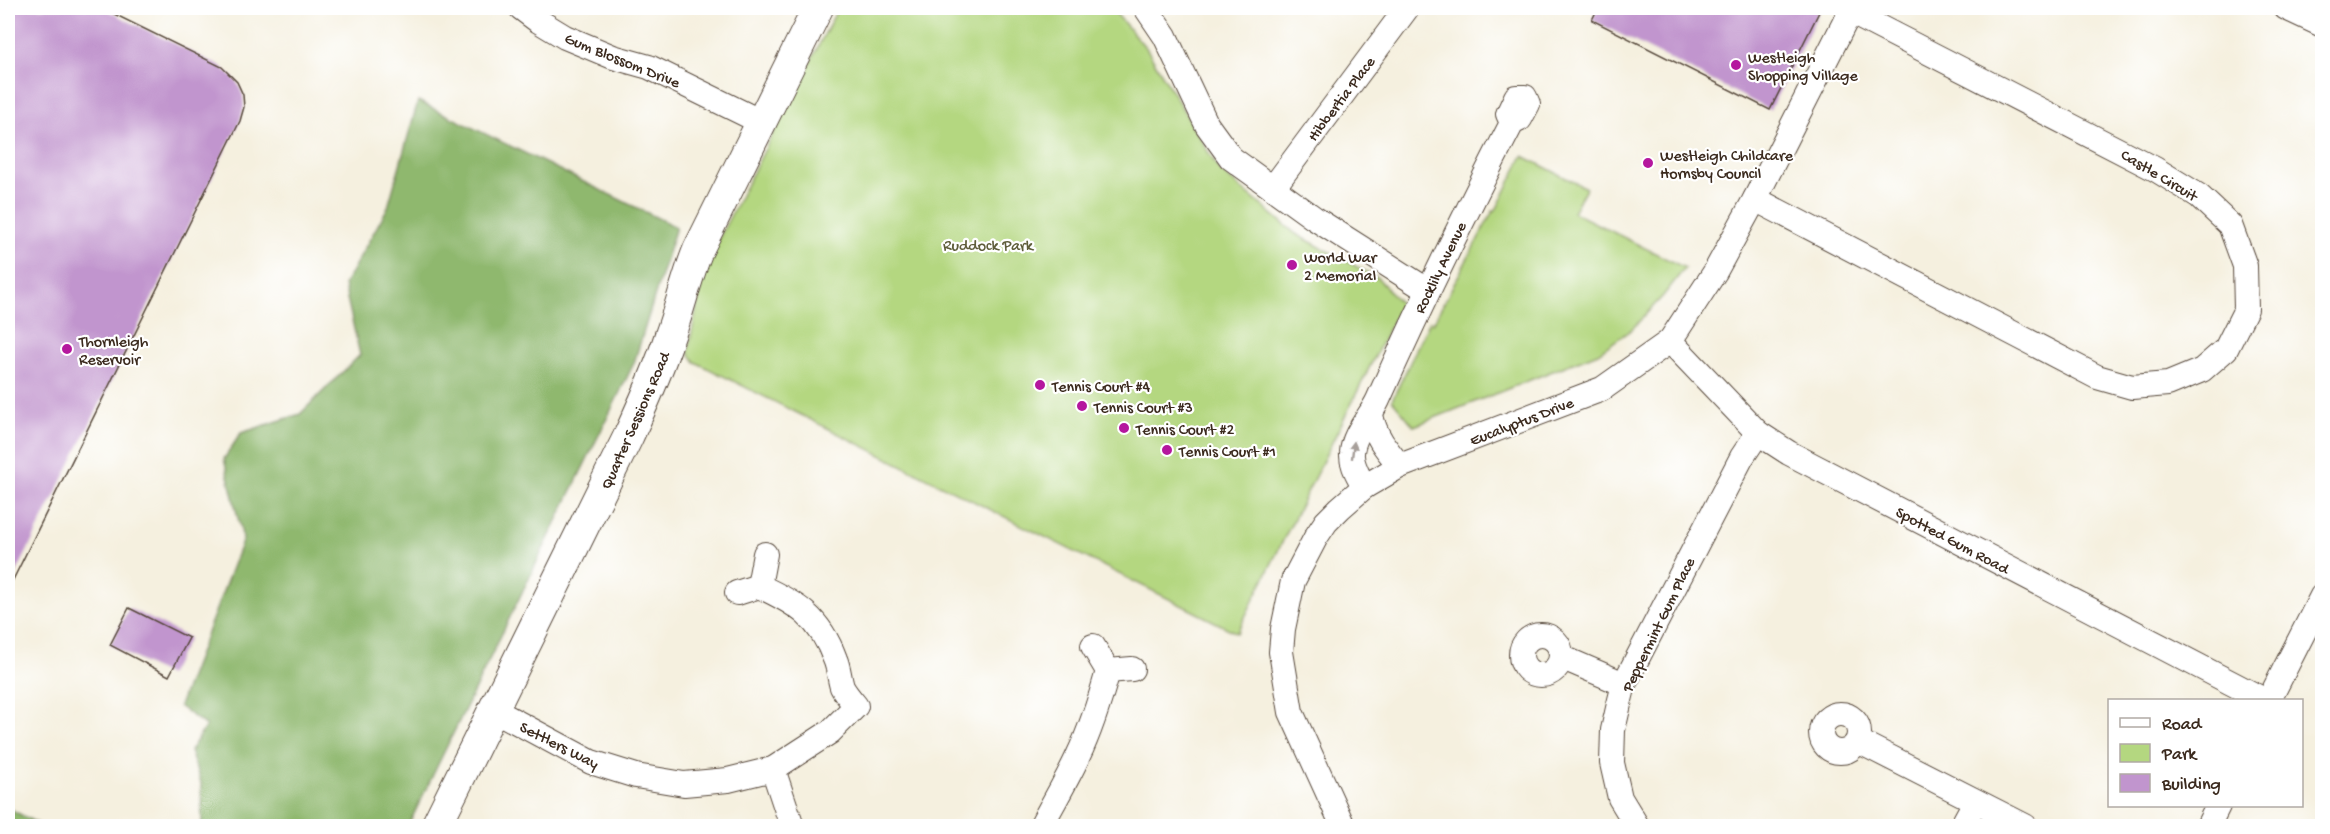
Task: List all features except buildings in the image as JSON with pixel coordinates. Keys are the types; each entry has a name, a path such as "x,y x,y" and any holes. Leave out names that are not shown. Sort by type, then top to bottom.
{"main road":[{"name":"Quarter Sessions Road","path":"436,826 637,419 669,338 688,273 698,250 818,8"}],"street":[{"name":"Gum Blossom Drive","path":"521,8 565,37 613,57 649,67 760,122"},
{"path":"1146,8 1166,36 1207,125 1231,158 1314,218 1427,290"},
{"name":"Hibbertia Place","path":"1272,188 1407,8"},
{"path":"2286,8 2322,25"},
{"name":"Eucalyptus Drive","path":"1343,826 1291,712 1281,652 1283,629 1293,581 1326,522 1364,487 1400,466 1602,389 1670,341 1714,272 1755,199 1851,10"},
{"name":"Castle Circuit","path":"1755,199 2097,377 2132,387 2168,384 2202,370 2226,349 2246,309 2245,266 2230,225 2207,203 2155,169 1851,10"},
{"name":"Rocklily Avenue","path":"1364,487 1351,454 1354,439 1371,414 1427,290 1512,123"},
{"name":"Spotted Gum Road","path":"1670,341 1758,433 1789,453 2262,699"},
{"path":"1371,414 1374,430 1400,466"},
{"name":"Peppermint Gum Place","path":"1637,826 1620,798 1612,763 1613,730 1624,684 1742,457 1758,433"},
{"name":"Settlers Way","path":"494,710 591,762 636,777 684,784 729,780 773,769 830,732 856,706 843,688 836,661 817,623 806,612 782,597 748,590 765,554"},
{"path":"2270,699 2322,596"},
{"path":"1041,826 1088,733 1108,671 1093,646"},
{"path":"1561,657 1624,684"},
{"path":"1108,671 1132,669"},
{"path":"1858,741 2025,826"},
{"path":"773,769 792,826"},
{"path":"1962,826 1975,802"},
{"path":"2208,826 2218,807"}],"green space":[{"name":"Ruddock Park","path":"838,8 1111,8 1147,49 1219,170 1296,234 1378,278 1401,304 1237,633 695,362 688,352 705,265"},
{"path":"418,101 676,227 634,363 408,826 202,826 201,783 190,751 206,726 179,706 243,539 224,459 241,433 300,414 360,355 344,285 388,207"},
{"path":"1523,156 1586,188 1573,212 1685,268 1632,329 1598,353 1414,426 1392,400 1430,321 1433,323 1493,211 1495,212"},
{"path":"8,808 42,826 8,826"}],"place":[{"name":"Westleigh Shopping Village","path":"1736,65"},
{"name":"Westleigh Childcare Hornsby Council","path":"1648,163"},
{"name":"World War 2 Memorial","path":"1292,265"},
{"name":"Thornleigh Reservoir","path":"67,349"},
{"name":"Tennis Court #4","path":"1040,385"},
{"name":"Tennis Court #3","path":"1082,406"},
{"name":"Tennis Court #2","path":"1124,428"},
{"name":"Tennis Court #1","path":"1167,450"}]}
